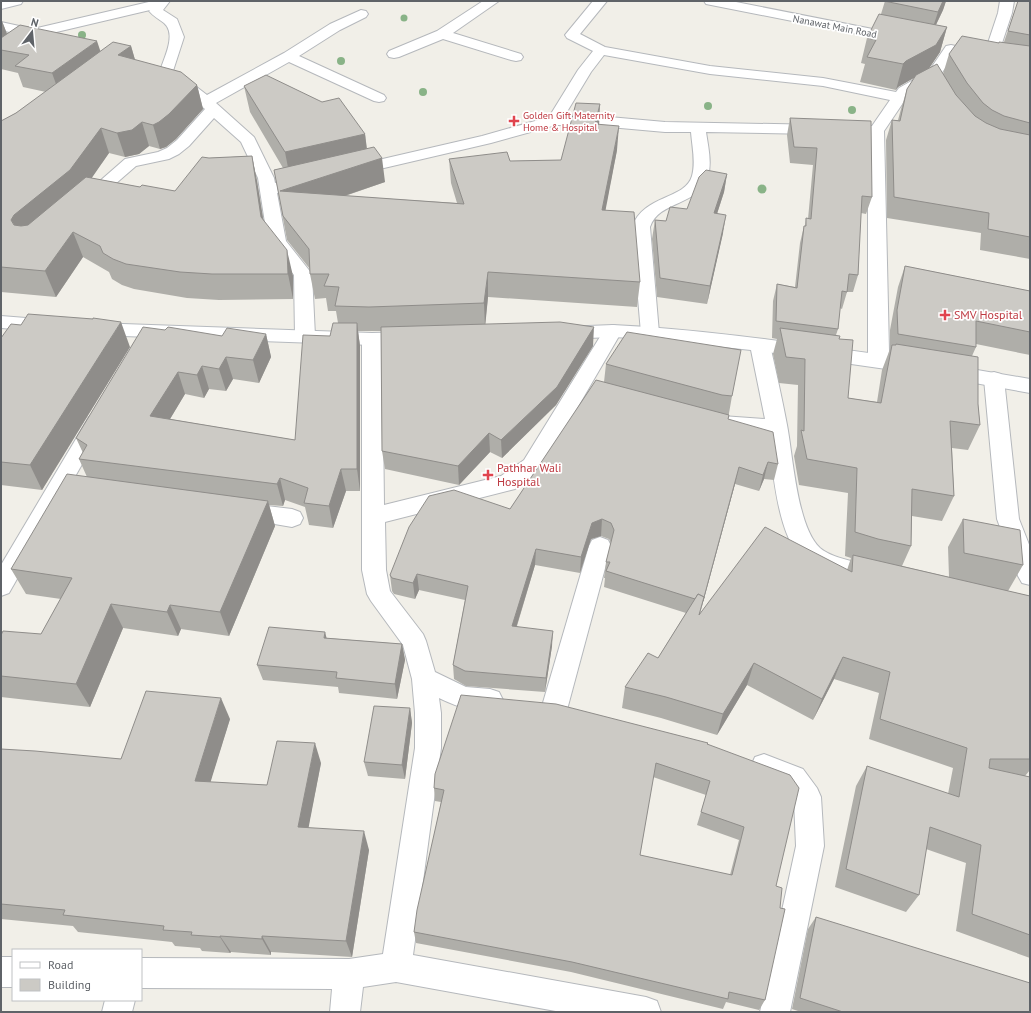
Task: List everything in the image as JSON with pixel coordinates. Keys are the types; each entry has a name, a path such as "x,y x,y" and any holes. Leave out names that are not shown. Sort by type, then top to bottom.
{"street":[{"path":"1,5 16,1"},
{"path":"394,54 442,34 492,1"},
{"path":"600,1 572,36 601,50 710,70 823,82 900,97"},
{"name":"Nanawat Main Road","path":"711,1 912,41"},
{"path":"878,360 876,131 904,91 938,80 964,51 1005,13 1007,1"},
{"path":"1,56 35,33 162,2"},
{"path":"162,2 156,11 172,22 177,37 160,69 210,105 248,140 266,178 277,242 303,274 305,336"},
{"path":"75,210 131,162 163,156 173,151 183,143 210,105 335,27 361,14"},
{"path":"1,26 35,33 63,44"},
{"path":"442,34 516,57"},
{"path":"555,120 585,70 601,50"},
{"path":"964,51 1007,58"},
{"path":"289,56 379,98"},
{"path":"337,174 485,140 555,120 587,120 665,127 876,131"},
{"path":"650,333 641,227 645,218 651,212 686,194 695,187 700,179 702,169 698,128"},
{"path":"267,190 322,178"},
{"path":"1,322 27,325 150,332 372,339 426,337"},
{"path":"14,344 27,325"},
{"path":"375,516 507,482 521,475 532,466 589,387 613,331"},
{"path":"543,334 613,331 650,333 878,360 1030,386"},
{"path":"138,352 150,332"},
{"path":"372,339 375,516 374,570 379,594 414,641 424,679 428,713 428,748 396,967"},
{"path":"760,345 777,426 792,516 798,535 812,554 836,565 897,581"},
{"path":"994,379 1008,519 1030,576"},
{"path":"1,586 105,406"},
{"path":"705,420 738,425 777,426"},
{"path":"57,487 81,490"},
{"path":"222,508 292,518"},
{"path":"1008,519 1030,524"},
{"path":"424,679 464,698 545,706 600,546"},
{"path":"742,758 794,778 807,797 810,846 775,1012"},
{"path":"142,973 349,974 396,967 646,1012"},
{"path":"1,972 12,972"},
{"path":"345,1012 349,974"},
{"path":"117,1012 120,1001"}],"building":[{"path":"884,1 943,1 938,12"},
{"path":"1018,1 1030,1 1030,35 1008,31"},
{"path":"879,14 947,27 936,45 903,64 867,57 876,40 867,38"},
{"path":"20,25 97,41 52,73 15,66 29,55 1,50 1,38"},
{"path":"962,36 999,43 1030,46 1030,123 1004,116 992,110 983,103 967,83 949,54"},
{"path":"113,42 131,46 118,55 181,72 197,85 169,114 153,125 142,122 132,130 117,133 101,128 70,170 14,215 11,220 14,225 28,225 86,177 140,187 142,185 175,191 202,157 252,156 261,217 287,250 288,274 212,274 180,272 126,264 103,253 100,246 73,232 45,271 1,267 1,121 16,113"},
{"path":"937,64 956,95 975,116 1000,129 1030,135 1030,237 988,229 989,213 894,197 892,120 900,121 907,89 916,75"},
{"path":"266,75 322,102 339,98 365,134 285,152 244,86"},
{"path":"576,103 600,104 595,124 619,126 602,210 634,212 640,282 488,272 484,303 369,307 335,306 339,287 324,286 329,274 310,274 309,249 283,216 274,170 374,147 382,158 280,191 464,204 449,159 507,152 510,161 561,160"},
{"path":"790,118 871,121 872,197 862,196 858,275 849,274 847,292 842,291 838,329 776,321 777,284 797,288 804,226 806,226 806,218 811,219 817,148 794,147"},
{"path":"706,170 727,174 714,213 726,215 710,286 660,278 655,220 666,221 670,207 687,209 699,177"},
{"path":"905,266 1030,291 1030,332 976,321 976,347 898,334 897,310"},
{"path":"28,314 93,318 121,322 30,465 1,462 1,338 11,324 21,325"},
{"path":"560,322 594,327 557,387 501,440 489,433 458,466 382,451 381,327"},
{"path":"333,323 357,323 357,469 341,469 329,506 304,503 308,488 280,478 277,484 79,459 87,445 76,438 143,327 165,330 168,327 222,336 227,328 266,334 253,360 226,357 219,369 202,366 197,375 178,372 150,416 295,440 303,335 330,336"},
{"path":"780,328 840,336 839,339 853,340 848,398 881,403 892,345 896,344 978,357 978,404 980,425 950,421 954,496 912,489 911,546 878,539 855,532 857,468 807,459 801,430 804,431 805,359 786,357"},
{"path":"627,332 741,350 732,396 722,395 606,364"},
{"path":"596,380 729,415 728,419 773,432 778,464 768,462 763,475 739,467 703,601 704,597 698,594 695,599 606,571 610,562 606,562 614,530 611,523 602,519 592,523 581,557 536,549 512,626 553,631 546,678 465,671 453,665 468,586 417,574 413,583 392,578 390,575 409,527 429,496 454,490 510,509"},
{"path":"67,474 268,501 220,612 170,605 167,612 111,604 76,684 1,676 1,635 3,631 41,634 72,578 11,569"},
{"path":"963,519 1020,530 1023,565 964,553"},
{"path":"765,527 852,572 853,555 1030,596 1030,759 990,759 989,768 1030,777 1030,935 972,914 981,845 930,827 919,895 846,869 867,766 959,797 967,748 880,719 890,672 843,657 822,699 754,663 723,714 666,697 625,687 648,653 658,658 698,594 704,597 699,615"},
{"path":"269,627 325,632 324,638 402,644 395,684 336,678 337,672 257,665"},
{"path":"146,691 221,698 195,781 267,785 277,741 315,743 298,827 364,831 346,941 262,936 262,939 191,935 192,932 163,930 164,926 63,915 65,910 1,904 1,749 121,759"},
{"path":"461,695 556,704 708,743 707,744 790,775 799,788 776,886 782,888 780,908 785,909 765,1000 729,992 728,999 572,962 414,932 417,910 444,790 434,788 435,774","holes":["656,763 710,781 701,812 744,827 732,875 640,855"]},
{"path":"374,706 410,708 402,765 364,762"},
{"path":"816,917 1030,983 1030,1012 843,1012 800,998"}],"place":[{"name":"Golden Gift Maternity Home & Hospital","path":"514,121"},
{"name":"SMV Hospital","path":"945,315"},
{"name":"Pathhar Wali Hospital","path":"488,475"}]}
